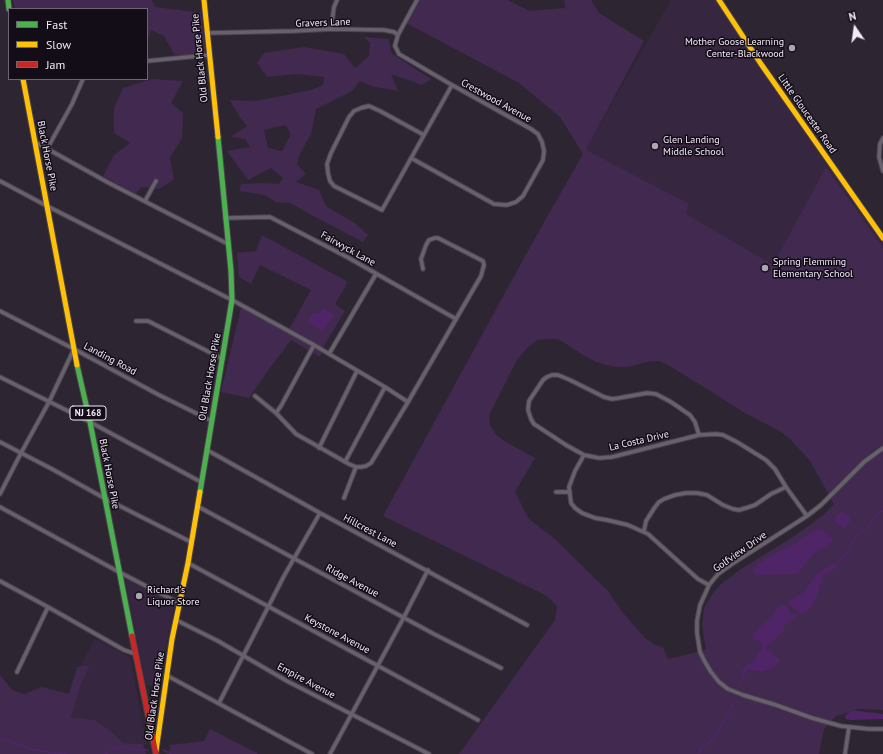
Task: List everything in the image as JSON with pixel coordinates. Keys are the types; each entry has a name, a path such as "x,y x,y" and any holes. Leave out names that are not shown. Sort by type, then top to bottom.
{"street":[{"name":"Old Black Horse Pike","path":"156,754 166,675 188,563 232,300 231,271 204,0"},
{"path":"331,29 334,7 337,0"},
{"path":"398,35 417,0"},
{"name":"Little Gloucester Road","path":"719,0 761,64 883,238"},
{"name":"Gravers Lane","path":"207,33 331,29 384,30 394,32 398,35"},
{"name":"Crestwood Avenue","path":"398,35 395,46 399,54 531,129 538,134 544,151 543,160 523,196 516,202 508,205 494,204 411,158"},
{"path":"148,61 209,55"},
{"name":"Black Horse Pike","path":"23,80 74,349 156,754"},
{"path":"47,149 72,104 83,80"},
{"path":"424,135 369,106 354,111 349,117 327,164 330,180 334,186 382,210 411,158 424,135 452,85"},
{"path":"883,138 880,144 879,157 883,171"},
{"path":"35,142 109,183 228,244"},
{"path":"0,181 232,300 314,345 408,402"},
{"path":"145,201 156,181"},
{"name":"Fairwyck Lane","path":"225,218 270,217 340,254 456,319"},
{"path":"256,396 276,413 296,434 320,448 356,467 366,466 371,463 408,402 484,269 483,261 438,238 433,238 430,240 426,246 422,260 423,268"},
{"path":"329,354 376,274"},
{"name":"Landing Road","path":"0,311 159,395 212,421"},
{"path":"136,321 148,321 223,359"},
{"path":"276,413 314,345"},
{"path":"0,494 49,402 74,349"},
{"path":"320,448 358,371"},
{"name":"La Costa Drive","path":"698,435 695,422 690,415 672,402 656,394 647,393 612,399 604,397 558,375 552,375 547,377 529,401 528,410 534,424 566,445 584,454 599,458 612,457 698,435 723,435 766,460 775,469 807,516"},
{"path":"0,377 90,422 201,482"},
{"path":"345,462 385,387"},
{"path":"0,442 52,468 104,498 191,542"},
{"name":"Golfview Drive","path":"883,448 864,462 821,505 807,516 718,574 709,585 700,605 697,621 700,652 711,672 719,682 728,689 743,696 840,726 883,729"},
{"name":"Hillcrest Lane","path":"207,450 527,625"},
{"path":"584,454 569,487 572,503 576,508 582,513 595,518 628,525 644,531 698,579 709,585"},
{"path":"344,498 356,467"},
{"path":"644,531 646,521 659,502 664,499 686,493 697,493 707,495 723,505 739,510 755,505 771,494 786,487"},
{"path":"556,492 570,492"},
{"name":"Ridge Avenue","path":"197,506 434,634 501,668"},
{"path":"0,507 119,572 174,601 180,602"},
{"path":"219,703 268,606 320,513"},
{"name":"Keystone Avenue","path":"188,563 478,720"},
{"path":"330,754 428,570"},
{"path":"0,581 124,650 136,654"},
{"path":"17,672 48,607"},
{"name":"Empire Avenue","path":"176,620 218,641 287,681 430,754"},
{"path":"166,675 312,754"},
{"path":"845,754 849,727"}],"shaded area":[{"path":"13,0 152,0 155,7 201,13 206,50 204,62 174,54 164,36 151,30 148,39 148,8 15,8"},
{"path":"419,0 507,0 530,11 565,8 564,0 591,0 599,13 644,41 586,150 689,204 686,214 773,265 826,167 883,248 883,444 872,452 874,454 883,448 883,710 859,709 836,716 824,729 819,754 459,754 555,620 557,606 547,596 383,516 530,247 583,154 560,117 519,83 406,23","holes":["538,340 560,340 596,362 606,365 628,367 646,362 659,361 670,366 745,413 781,432 791,440 810,461 834,504 810,525 741,569 721,584 713,593 704,608 702,625 706,650 668,659 663,647 655,645 645,638 623,613 608,591 555,539 529,519 515,492 535,458 499,437 490,425 489,415 517,360 527,348"]},
{"path":"671,0 719,0 883,238 883,448 874,454 843,422 530,247"},
{"path":"363,37 389,39 391,53 431,79 422,85 391,74 398,91 371,86 360,81 352,91 316,109 311,134 300,154 297,164 306,174 296,182 319,190 326,206 356,224 368,235 363,242 290,203 276,202 265,195 239,191 241,184 279,184 283,178 271,168 248,180 227,151 250,147 245,139 231,137 247,126 239,116 230,100 256,101 311,90 323,85 324,77 297,74 267,77 257,63 264,53 304,47 344,54 355,68 369,56 370,42","holes":["285,125 291,134 282,151 268,148 264,130"]},
{"path":"152,79 183,81 171,103 183,113 182,138 170,158 174,179 159,189 141,187 136,194 103,176 114,155 130,143 114,133 114,108 123,88"},
{"path":"262,235 348,282 335,304 345,311 324,346 320,357 291,340 249,398 221,392 241,308 288,331 311,290 260,265 251,284 239,277 237,253 256,251"},
{"path":"323,308 334,314 323,331 308,322 314,312 319,314"},
{"path":"842,512 849,516 850,521 844,528 838,525 834,520 837,515"},
{"path":"818,530 822,530 831,536 833,541 812,555 799,572 795,574 758,575 754,573 754,569 770,556"},
{"path":"832,564 835,564 837,567 823,576 817,596 811,607 808,611 800,614 789,603 789,601 804,592 818,573"},
{"path":"125,580 131,581 174,605 158,686 146,685"},
{"path":"781,605 788,607 791,615 798,615 786,624 782,633 766,646 765,649 771,652 780,660 780,662 769,670 762,672 748,669 742,676 742,671 747,665 755,660 762,647 761,641 754,640 753,636 776,612 777,607"},
{"path":"95,639 130,657 147,745 123,743 111,731 71,717 81,685 90,665 80,666"},
{"path":"90,665 81,685 71,717 94,720 111,731 123,743 143,744 146,754 0,754 0,675 12,690 24,694 42,687 69,694 77,667"},
{"path":"853,711 883,714 883,719 846,719 845,716 849,712"},
{"path":"210,729 257,754 169,754 170,745 204,741"}],"waterway":[{"path":"834,565 842,559 855,537 871,525 874,518 883,511"},
{"path":"740,685 744,674"},
{"path":"699,754 701,747 710,742 715,736 728,715 733,703"},
{"path":"0,738 34,750 66,754"},
{"path":"105,754 121,747 148,750"},
{"path":"163,750 172,754"}],"traffic: fast":[{"path":"8,0 9,8"},
{"path":"200,492 232,300 231,271 218,137"},
{"path":"77,365 90,422 132,636"}],"traffic: slow":[{"path":"204,0 218,137"},
{"path":"719,0 761,64 883,238"},
{"path":"23,80 77,365"},
{"path":"156,751 172,639 188,563 200,492"}],"traffic: jam":[{"path":"132,636 156,754"}],"place":[{"name":"Mother Goose Learning Center-Blackwood","path":"792,48"},
{"name":"Glen Landing Middle School","path":"655,146"},
{"name":"Spring Flemming Elementary School","path":"765,268"},
{"name":"Richard's Liquor Store","path":"139,596"}]}
